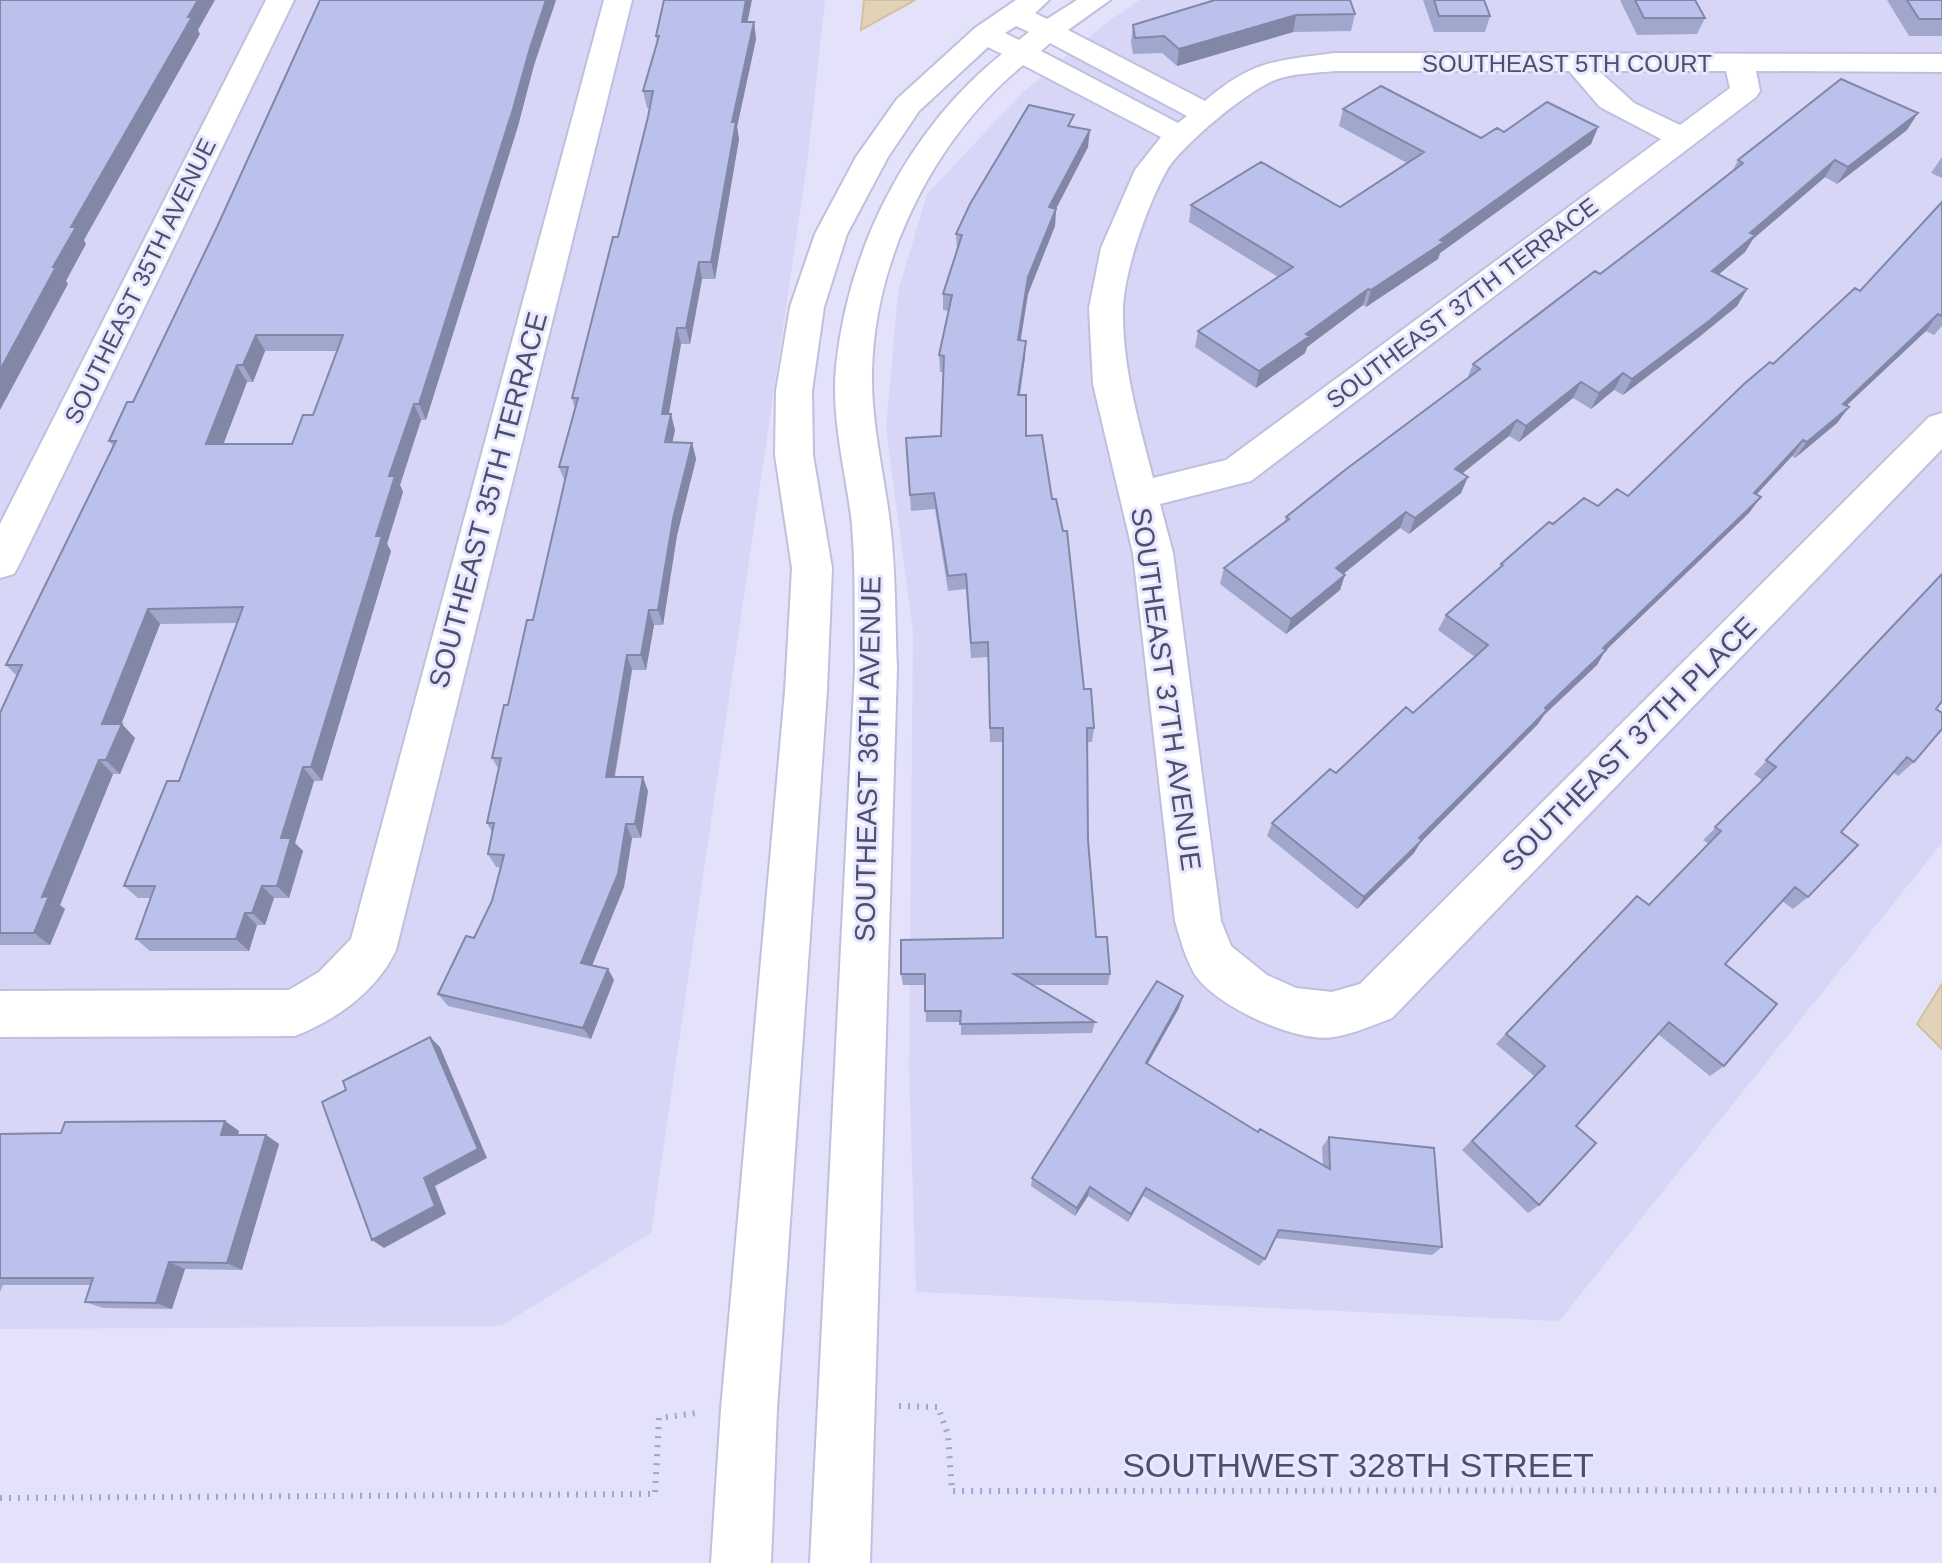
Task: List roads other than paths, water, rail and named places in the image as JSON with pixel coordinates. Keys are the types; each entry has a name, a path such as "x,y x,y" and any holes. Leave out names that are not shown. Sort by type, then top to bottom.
{"street":[{"name":"SOUTHEAST 35TH AVENUE","path":"0,563 280,0"},
{"name":"SOUTHEAST 35TH TERRACE","path":"0,1014 295,1013 336,988 372,950 618,0"},
{"name":"SOUTHEAST 36TH AVENUE","path":"741,1563 749,1409 806,691 812,568 794,455 794,391 807,307 831,234 872,157 908,105 1020,26 1096,0"},
{"name":"SOUTHEAST 36TH AVENUE","path":"840,1563 876,669 871,528 857,425 856,356 863,298 895,207 921,159 986,83 1020,26"},
{"path":"1020,26 1154,86 1194,125"},
{"path":"1020,26 1122,105 1194,125"},
{"name":"SOUTHEAST 5TH COURT","path":"1194,125 1238,88 1269,71 1335,62 1942,63"},
{"path":"1578,62 1592,86 1609,102 1683,138"},
{"name":"SOUTHEAST 37TH TERRACE","path":"1139,495 1238,471 1745,91 1739,63"},
{"path":"1122,105 1154,86"},
{"name":"SOUTHEAST 37TH AVENUE","path":"1194,125 1168,147 1151,170 1118,248 1106,308 1111,384 1153,553 1198,921 1212,960 1250,991 1292,1011"},
{"name":"SOUTHEAST 37TH PLACE","path":"1292,1011 1332,1015 1375,1002 1942,426"}]}
